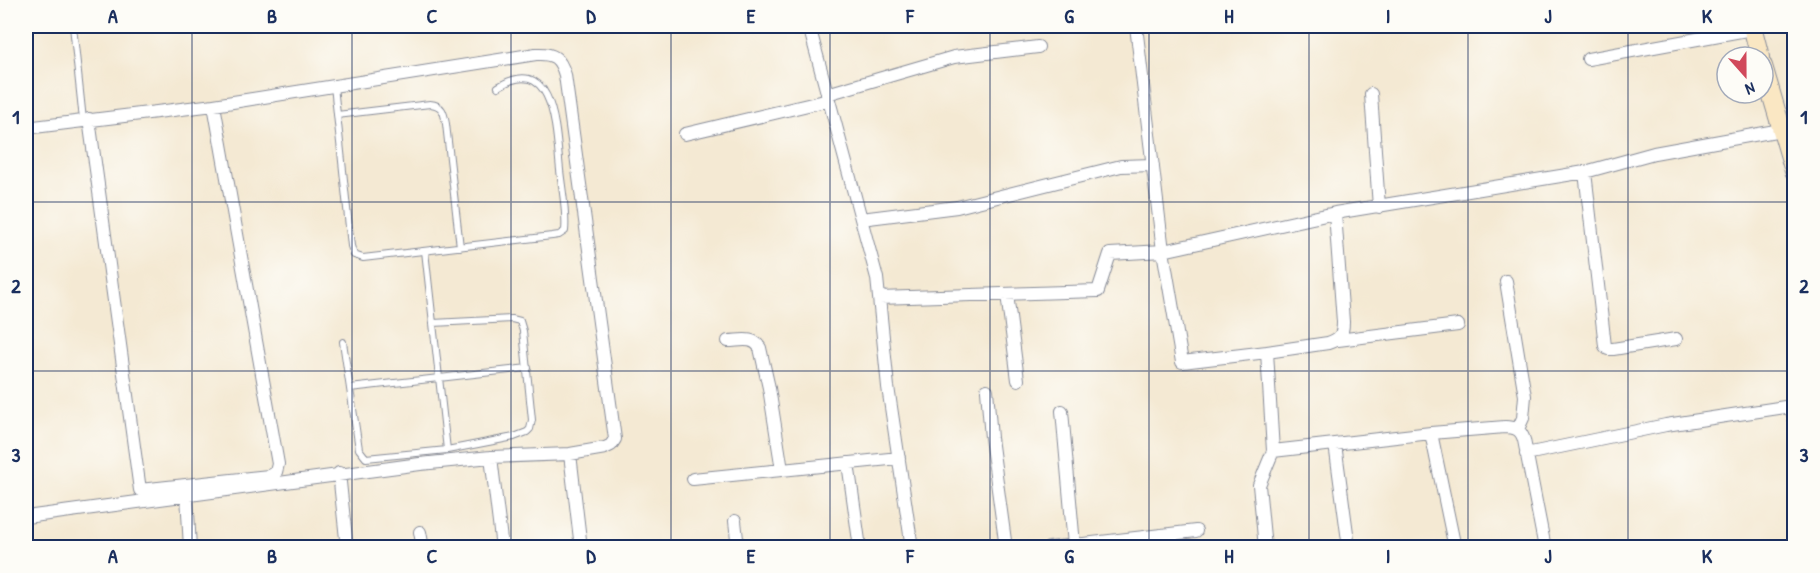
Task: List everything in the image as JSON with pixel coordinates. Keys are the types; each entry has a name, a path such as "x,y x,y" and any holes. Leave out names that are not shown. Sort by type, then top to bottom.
{"street":[{"path":"809,26 878,278 888,387 912,548"},
{"path":"1136,26 1163,250 1182,362 1458,325"},
{"path":"1588,58 1752,27 1757,45"},
{"path":"685,134 828,97 954,57 1038,47"},
{"path":"26,128 214,105 550,53 557,58 566,75 615,439 614,443 605,448 570,454 491,457 339,473 26,517"},
{"path":"1371,93 1379,207"},
{"path":"86,119 141,490 269,476 276,472 278,465 214,105"},
{"path":"1774,105 1794,169"},
{"path":"879,298 1098,291 1110,254 1163,250 1335,213 1585,172 1654,153 1781,130"},
{"path":"861,219 957,207 1121,166 1153,165"},
{"path":"1585,172 1605,346 1612,349 1676,339"},
{"path":"1335,213 1344,322 1342,336 1338,340"},
{"path":"1506,281 1525,396 1523,418 1518,429"},
{"path":"1007,294 1018,380"},
{"path":"728,341 751,340 760,348 782,470"},
{"path":"1265,548 1259,485 1273,451 1267,352"},
{"path":"987,390 1006,548"},
{"path":"1526,454 1666,425 1785,407 1793,412 1794,418"},
{"path":"1062,411 1074,545"},
{"path":"1273,451 1431,433 1514,427 1522,434 1545,548"},
{"path":"1431,433 1452,547"},
{"path":"1335,444 1349,548"},
{"path":"570,454 580,548"},
{"path":"491,457 502,548"},
{"path":"693,479 898,458"},
{"path":"848,463 860,548"},
{"path":"339,473 346,548"},
{"path":"187,495 190,548"},
{"path":"735,521 738,548"},
{"path":"1049,548 1196,531"},
{"path":"420,532 423,548"}],"lane":[{"path":"73,26 86,119"},
{"path":"334,86 351,246 354,255 363,258 552,236 565,231 557,147 551,106 546,91 531,79 515,78 498,87"},
{"path":"337,115 430,104 440,106 446,124 460,247"},
{"path":"424,251 447,450"},
{"path":"343,342 359,449 366,458 447,450 514,437 530,429 532,420 522,324 517,320 433,323"},
{"path":"350,387 528,368"}]}
